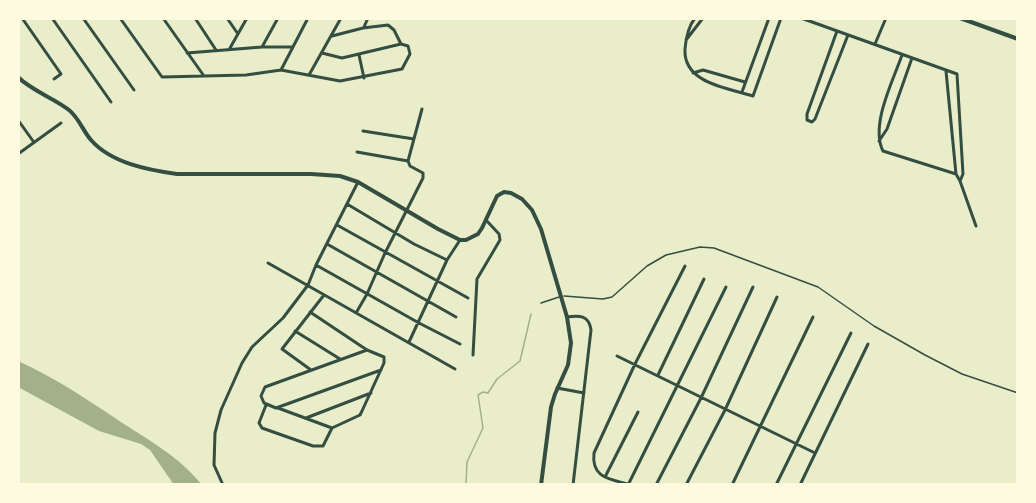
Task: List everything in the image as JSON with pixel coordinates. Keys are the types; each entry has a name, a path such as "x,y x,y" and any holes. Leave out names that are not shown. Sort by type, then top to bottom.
{"street":[{"path":"22,18 61,74 54,80"},
{"path":"52,18 111,102"},
{"path":"83,18 134,90"},
{"path":"120,18 162,77 246,75 281,70 336,81 363,78 402,69 406,65 410,51 407,45 401,44 342,58 322,53"},
{"path":"163,18 204,76"},
{"path":"195,18 216,50"},
{"path":"227,18 238,34"},
{"path":"230,49 247,18"},
{"path":"262,47 278,18"},
{"path":"281,70 308,18"},
{"path":"309,75 341,18"},
{"path":"363,28 369,18"},
{"path":"695,18 690,25 686,41 685,60 693,72 699,78 753,96 781,18"},
{"path":"686,41 704,18"},
{"path":"742,92 769,18"},
{"path":"801,18 958,75 963,174 960,181"},
{"path":"875,45 886,18"},
{"path":"960,18 1018,39"},
{"path":"332,36 363,28 388,25 394,30 401,44"},
{"path":"837,31 807,114 807,120 812,122 848,35"},
{"path":"188,53 292,47"},
{"path":"358,55 363,78"},
{"path":"902,55 878,127 878,143 883,151 956,174"},
{"path":"878,143 887,129 912,58"},
{"path":"693,72 703,70 745,82"},
{"path":"946,71 956,174 976,226"},
{"path":"18,78 75,115 85,132 98,147 108,156 122,162 177,174 340,176 358,182 460,240 478,234 497,196 504,192 522,199 532,210 541,229 570,332 570,356 551,407 541,485"},
{"path":"356,313 424,176 410,166 408,161 422,109"},
{"path":"18,120 33,141"},
{"path":"18,154 61,123"},
{"path":"363,131 414,139"},
{"path":"357,152 408,161"},
{"path":"223,485 214,465 214,443 221,410 233,381 252,347 283,318 308,285 358,182"},
{"path":"346,204 414,244 447,260"},
{"path":"472,355 477,279 500,240 499,234 486,220"},
{"path":"337,225 468,298"},
{"path":"409,342 447,260 460,240"},
{"path":"327,244 456,317"},
{"path":"268,263 455,369"},
{"path":"316,265 419,324 460,344"},
{"path":"685,266 635,363 594,453 594,466 598,473 605,477 629,485 726,287"},
{"path":"658,375 704,279"},
{"path":"656,485 701,398 753,287"},
{"path":"311,370 282,349 324,295"},
{"path":"686,485 725,410 777,297"},
{"path":"266,405 260,418 260,426 313,446 323,447 332,428 360,415 372,393 384,363 384,357 367,350 310,312"},
{"path":"567,317 585,318 590,323 591,330 573,485"},
{"path":"732,485 813,317"},
{"path":"295,331 340,359"},
{"path":"776,485 851,333"},
{"path":"800,485 868,344"},
{"path":"332,428 266,405 261,396 265,387 367,350"},
{"path":"617,356 815,453"},
{"path":"276,408 381,370"},
{"path":"557,388 584,393"},
{"path":"306,418 372,393"},
{"path":"605,477 638,412"}],"lane":[{"path":"541,303 560,297 603,299 612,297 653,262 666,255 707,246 818,287 874,326 925,355 962,374 1018,393"}],"shaded area":[{"path":"18,361 69,388 152,442 183,465 202,485 174,485 150,450 141,444 99,431 18,387"}],"waterway":[{"path":"466,485 467,462 483,428 478,395 483,392 488,393 497,379 520,361 531,314"}]}
